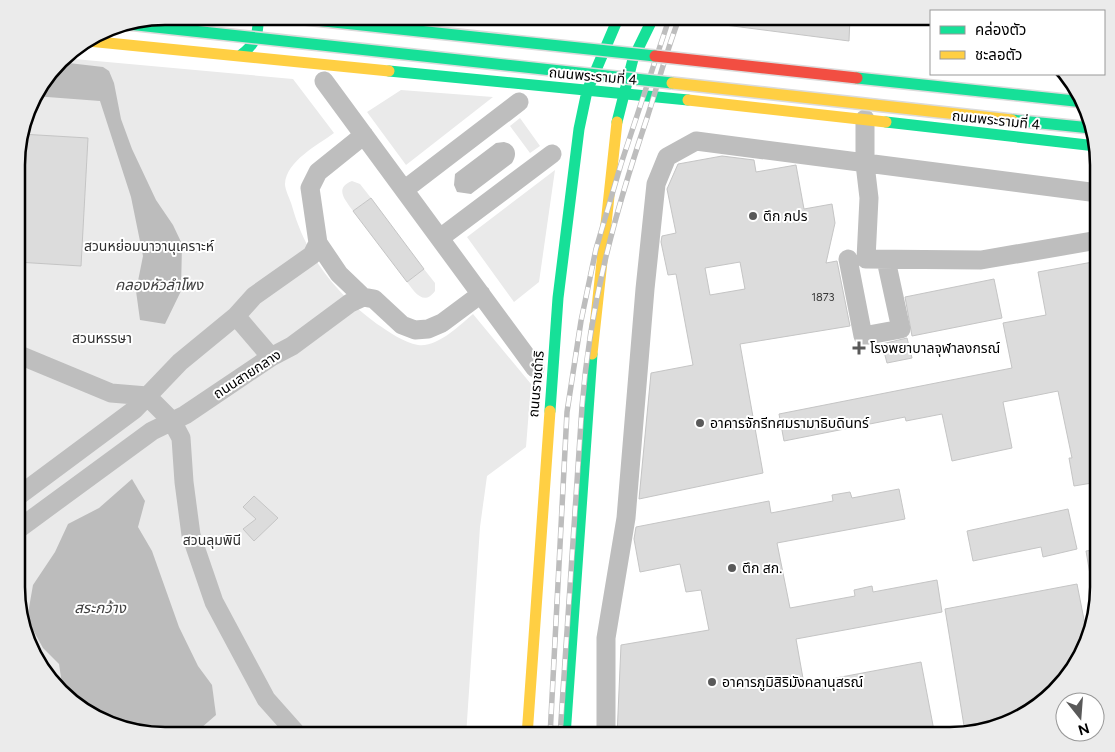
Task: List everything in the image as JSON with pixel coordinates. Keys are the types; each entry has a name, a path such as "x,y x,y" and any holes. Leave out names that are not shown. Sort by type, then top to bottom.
{"main road":[{"path":"239,56 250,50 256,40 257,25"},
{"name":"ถนนพระรามที่ 4","path":"361,25 1074,101"},
{"path":"471,25 1068,91"},
{"name":"ถนนราชดำริ","path":"528,727 538,620 549,373 559,288 579,129 587,91 614,25"},
{"path":"565,727 567,622 585,381 621,94 639,44 649,25"},
{"name":"ถนนพระรามที่ 4","path":"147,26 1084,127"},
{"name":"ถนนพระรามที่ 4","path":"99,41 621,94 1088,145"}],"street":[{"path":"324,80 481,294 549,373"},
{"path":"404,190 519,102"},
{"path":"865,120 865,164 869,198 866,259 981,260 1090,241"},
{"path":"364,135 318,172 310,188 318,243 339,274 363,297 374,299 402,325 416,330 428,329 442,323 481,294"},
{"path":"606,727 606,638 626,518 656,184 667,157 696,140 865,164 1090,192"},
{"path":"440,238 552,154"},
{"path":"25,492 134,410 180,362 236,316 254,296 312,255 318,243"},
{"path":"848,259 863,336 901,329 886,260"},
{"name":"ถนนสายกลาง","path":"25,525 152,431 185,415 271,357 292,346 350,303 363,297"},
{"path":"236,316 271,357"},
{"path":"25,357 112,393 147,396 172,421 181,438 191,535 214,602 266,699 290,727"}],"green space":[{"name":"สวนลุมพินี","path":"73,60 293,79 334,133 297,161 291,168 285,184 305,241 324,272 348,300 362,312 391,333 413,344 425,345 433,343 455,329 473,314 531,384 526,447 487,476 480,527 467,727 156,727 120,720 103,713 66,686 39,649 32,632 26,605 25,165 26,147 32,120 44,95 54,80"},
{"path":"401,90 493,97 406,165 367,112"},
{"path":"520,118 540,146 530,153 510,126"},
{"path":"555,170 539,282 514,302 467,237"},
{"path":"352,181 360,184 371,198 353,211 344,199 342,191 343,187"},
{"path":"424,269 435,283 435,291 423,298 416,294 407,282"}],"water":[{"name":"คลองหัวลำโพง","path":"70,63 103,67 109,71 114,83 121,119 132,149 156,200 173,225 182,244 181,291 165,324 140,320 136,291 143,256 131,197 100,101 43,97 54,80"},
{"path":"504,142 513,147 515,156 512,163 471,194 457,192 454,185 455,174 496,143"},
{"name":"สระกว้าง","path":"132,479 145,501 138,527 152,551 179,627 198,666 212,685 216,715 202,727 156,727 120,720 103,713 87,703 62,681 59,664 43,648 31,625 28,614 33,585 55,552 68,524 99,508"}],"building":[{"path":"725,25 850,25 849,41"},
{"path":"29,134 88,138 81,266 25,262 25,165"},
{"path":"722,156 754,160 756,172 796,165 804,209 832,204 835,223 826,263 837,261 850,326 740,344 763,473 639,499 651,373 693,365 676,274 668,275 661,242 662,236 676,233 667,189 678,164","holes":["740,262 745,289 710,295 705,268"]},
{"path":"371,198 424,269 407,282 353,211"},
{"path":"1090,262 1090,483 1074,486 1069,458 1072,458 1058,391 1003,402 1012,448 952,461 942,414 906,421 905,417 784,441 779,414 1012,368 1003,323 1046,315 1038,272"},
{"path":"994,279 1002,318 912,336 905,297"},
{"path":"907,338 912,358 887,363 882,344"},
{"path":"899,489 905,519 777,543 790,608 855,596 854,590 872,586 873,592 937,580 942,612 796,639 804,684 921,662 933,727 617,727 621,645 709,630 701,590 686,592 680,564 640,572 634,539 636,527 769,501 771,513 833,501 832,495 850,492 852,498"},
{"path":"254,496 278,518 254,541 243,529 256,519 243,507"},
{"path":"1068,509 1077,549 1043,557 1041,547 973,561 967,531"},
{"path":"1090,550 1090,574 1086,551"},
{"path":"1077,584 1085,624 1076,649 1066,665 1042,692 1012,713 995,720 964,726 945,609"}],"railway":[{"path":"550,727 567,412 581,321 596,249 621,164 667,25"},
{"path":"561,727 582,407 591,332 597,296 614,225 677,25"}],"traffic: fast":[{"path":"241,55 253,43 258,25"},
{"path":"362,25 655,56"},
{"path":"550,411 558,298 579,129 587,91 615,25"},
{"path":"617,122 633,59 650,25"},
{"path":"147,26 672,83"},
{"path":"389,71 688,100"},
{"path":"857,78 1074,101"},
{"path":"1012,120 1084,127"},
{"path":"886,122 1088,145"},
{"path":"566,727 592,354"}],"traffic: slow":[{"path":"98,42 389,71"},
{"path":"672,83 1012,120"},
{"path":"688,100 886,122"},
{"path":"592,354 617,122"},
{"path":"528,727 550,411"}],"traffic: jam":[{"path":"655,56 857,78"}],"place":[{"name":"ตึก ภปร","path":"753,216"},
{"name":"โรงพยาบาลจุฬาลงกรณ์","path":"859,348"},
{"name":"อาคารจักรีทศมรามาธิบดินทร์","path":"700,423"},
{"name":"ตึก สก.","path":"732,568"},
{"name":"อาคารภูมิสิริมังคลานุสรณ์","path":"712,682"}],"park label":[{"name":"สวนหย่อมนาวานุเคราะห์","path":"149,246"},
{"name":"สวนหรรษา","path":"102,338"}]}
